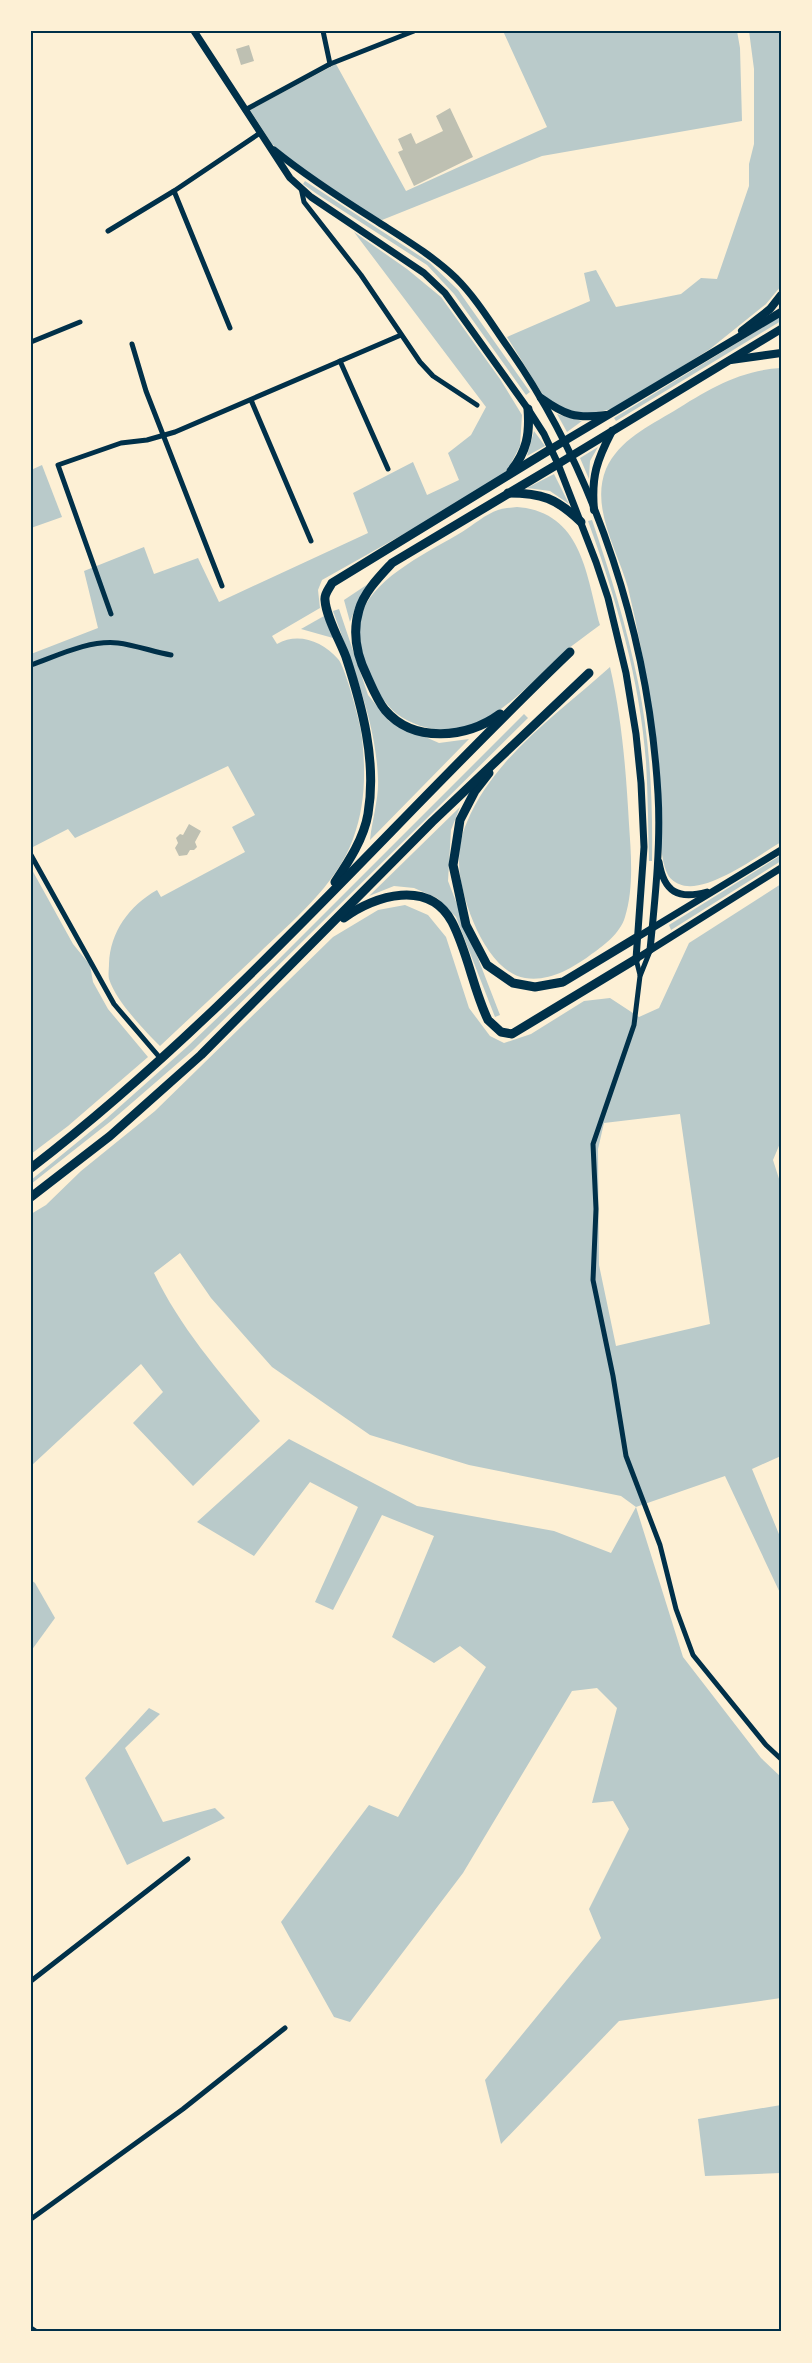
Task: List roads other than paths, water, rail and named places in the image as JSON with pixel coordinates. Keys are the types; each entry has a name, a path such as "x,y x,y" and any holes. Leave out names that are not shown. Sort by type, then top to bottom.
{"highway":[{"path":"506,478 527,445 530,428 528,409"},
{"path":"318,908 359,843 368,814 371,777 364,720 346,657 326,605 325,595 332,583 551,449"},
{"path":"523,698 493,720 461,733 441,734 411,728 386,710 376,695 356,649 355,629 359,608 377,579 392,563 558,464"},
{"path":"508,494 525,493 548,497 567,509 581,522"},
{"path":"31,1168 75,1134 223,1002 570,652"},
{"path":"34,1195 110,1136 166,1088 315,942 432,822 589,673"},
{"path":"504,752 471,798 460,820 455,842 453,865 466,925 487,965 513,983 535,987 562,982 636,938"},
{"path":"315,942 351,913 376,900 404,894 431,902 443,911 452,922 488,1020 506,1034 512,1034 543,1017 636,959"}],"main road":[{"path":"715,351 770,309 781,295"},
{"path":"551,449 781,312"},
{"path":"558,464 726,360 781,329"},
{"path":"726,360 781,353"},
{"path":"541,398 566,414 578,417 610,414"},
{"path":"594,510 593,480 595,467 613,430"}],"street":[{"path":"194,31 285,172 301,188 410,263 435,283 456,307 528,409 551,449 581,522 608,598 626,673 636,734 641,783 644,847 636,938 636,959 640,976"},
{"path":"323,31 330,64"},
{"path":"245,110 330,64 414,31"},
{"path":"108,230 174,191 260,133"},
{"path":"269,147 306,176 422,250 467,290 520,365 564,440 594,510 624,598 641,665 650,723 658,796 657,847 653,927 650,950 640,976 634,1025 593,1144 596,1209 593,1280 613,1376 626,1456 660,1545 676,1609 693,1655 766,1745 781,1759"},
{"path":"301,188 304,202 352,262 401,335 433,376 477,405"},
{"path":"174,191 230,328"},
{"path":"31,342 80,322"},
{"path":"111,614 58,465 121,443 163,437 401,335"},
{"path":"132,344 146,391 163,437 222,586"},
{"path":"340,362 388,469"},
{"path":"251,400 311,541"},
{"path":"31,665 82,647 106,643 119,643 171,655"},
{"path":"657,847 661,873 669,888 678,894 687,896 715,890"},
{"path":"636,938 781,850"},
{"path":"31,855 114,1004 161,1059"},
{"path":"636,959 781,868"},
{"path":"31,1981 188,1859"},
{"path":"31,2220 183,2110 285,2028"},
{"path":"31,2328 37,2332"}]}
